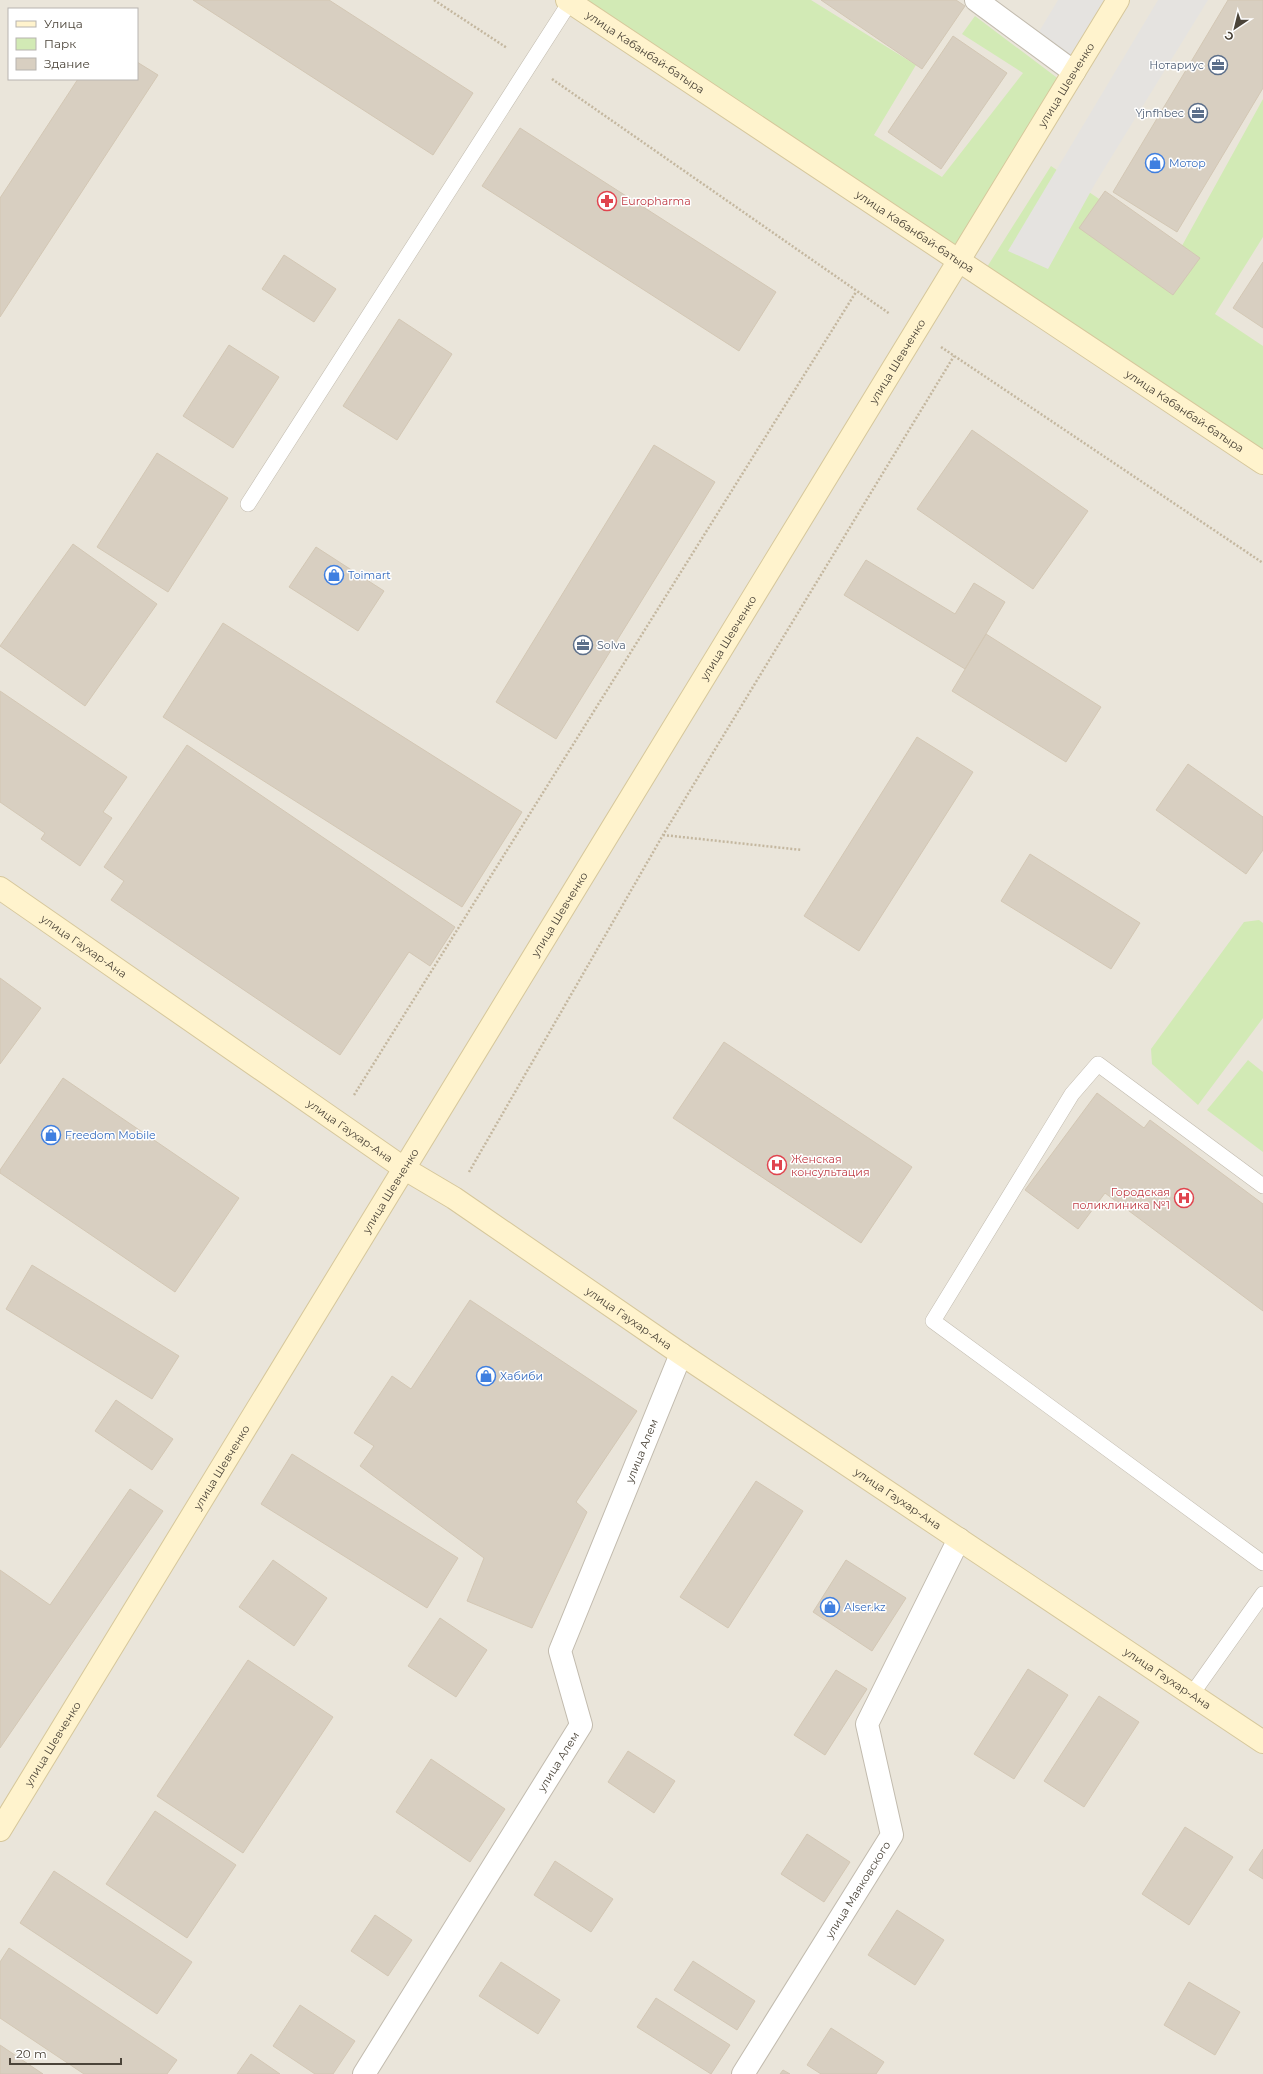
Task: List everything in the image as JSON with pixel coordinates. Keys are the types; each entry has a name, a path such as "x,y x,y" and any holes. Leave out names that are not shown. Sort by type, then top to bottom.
{"street":[{"path":"976,0 1074,72"},
{"name":"улица Шевченко","path":"0,1830 6,1807 405,1169 915,330 1118,0"},
{"name":"улица Кабанбай-батыра","path":"570,1 1263,463"},
{"name":"улица Гаухар-Ана","path":"0,888 405,1169 454,1198 682,1354 1263,1742"},
{"name":"улица Алем","path":"364,2074 580,1725 560,1651 682,1354"},
{"name":"улица Маяковского","path":"743,2074 892,1835 867,1724 959,1539"}],"lane":[{"path":"248,504 570,1"},
{"path":"1263,1186 1098,1064 1072,1094 934,1321 1263,1562"},
{"path":"1192,1694 1263,1594"}],"path":[{"path":"434,0 531,64 856,292 1263,563"},
{"path":"337,1122 856,292"},
{"path":"454,1198 663,835 954,356"},
{"path":"663,835 802,850"}],"shaded area":[{"path":"0,0 1263,0 1263,2074 0,2074"},
{"path":"1058,0 1109,0 1075,59 1037,35"},
{"path":"1158,0 1208,0 1096,182 1048,269 1008,251"}],"green space":[{"path":"587,0 811,0 916,65 874,135 942,177 1023,73 962,34 975,16 1060,80 954,248"},
{"path":"1263,99 1263,237 1215,314 1263,346 1263,456 987,267 1051,166 1178,253"},
{"path":"1259,920 1263,923 1263,1018 1198,1105 1152,1064 1151,1049 1244,922"},
{"path":"1248,1060 1263,1072 1263,1152 1207,1110"}],"building":[{"path":"193,0 329,0 473,93 433,155"},
{"path":"821,0 956,0 965,6 922,69"},
{"path":"1228,0 1263,0 1263,88 1177,232 1113,192"},
{"path":"953,36 1007,73 941,169 888,132"},
{"path":"138,63 158,75 0,317 0,198 77,80 138,80"},
{"path":"520,128 776,292 739,351 482,186"},
{"path":"1105,191 1200,258 1173,295 1079,228"},
{"path":"284,255 336,289 314,322 262,289"},
{"path":"1263,262 1263,328 1233,308"},
{"path":"399,319 452,354 397,440 343,406"},
{"path":"229,345 279,377 233,448 183,416"},
{"path":"972,430 1088,511 1033,589 917,509"},
{"path":"654,445 715,482 556,739 496,702"},
{"path":"157,453 228,498 168,592 97,547"},
{"path":"73,544 157,604 85,706 0,646"},
{"path":"316,547 384,591 358,631 289,587"},
{"path":"866,560 955,614 974,583 1005,602 965,669 844,595"},
{"path":"223,623 522,812 462,907 163,717"},
{"path":"986,634 1101,707 1066,762 952,691"},
{"path":"0,691 127,777 103,812 112,818 80,866 41,839 45,833 0,802"},
{"path":"917,737 973,772 859,951 804,916"},
{"path":"187,745 455,927 430,966 409,952 340,1055 111,900 124,881 104,867"},
{"path":"1188,764 1263,817 1263,850 1246,874 1156,810"},
{"path":"1030,854 1140,923 1111,969 1001,901"},
{"path":"0,978 41,1008 0,1064"},
{"path":"724,1042 912,1167 861,1243 673,1118"},
{"path":"63,1078 239,1198 175,1292 0,1173 0,1170"},
{"name":"Городская поликлиника №1","path":"1097,1093 1144,1128 1150,1120 1263,1204 1263,1311 1105,1193 1078,1229 1025,1190"},
{"path":"32,1265 179,1356 152,1399 6,1309"},
{"path":"470,1300 637,1411 576,1502 587,1512 532,1628 467,1601 484,1558 360,1466 374,1446 354,1433 392,1376 411,1389"},
{"path":"116,1400 173,1439 152,1470 95,1431"},
{"path":"292,1454 458,1558 427,1608 261,1504"},
{"path":"756,1481 803,1511 728,1628 680,1597"},
{"path":"130,1489 163,1511 0,1748 0,1570 50,1605"},
{"path":"273,1560 327,1598 294,1646 239,1607"},
{"path":"846,1560 906,1598 872,1651 813,1612"},
{"path":"440,1618 487,1650 456,1697 408,1666"},
{"path":"248,1660 333,1717 243,1853 157,1796"},
{"path":"1028,1669 1068,1695 1014,1779 974,1754"},
{"path":"836,1670 867,1689 825,1755 794,1735"},
{"path":"1099,1696 1139,1722 1084,1807 1044,1781"},
{"path":"628,1751 675,1781 654,1813 608,1782"},
{"path":"431,1759 505,1809 470,1862 396,1812"},
{"path":"155,1811 236,1865 187,1938 106,1884"},
{"path":"1185,1827 1233,1857 1189,1925 1142,1894"},
{"path":"807,1834 850,1862 824,1902 781,1874"},
{"path":"1263,1849 1263,1879 1249,1870"},
{"path":"555,1861 613,1899 591,1932 534,1895"},
{"path":"54,1871 192,1962 157,2014 20,1923"},
{"path":"897,1910 944,1940 915,1985 868,1955"},
{"path":"375,1915 412,1940 388,1976 351,1951"},
{"path":"9,1948 177,2060 167,2074 84,2074 0,2018 0,1962"},
{"path":"693,1961 755,2001 737,2030 674,1990"},
{"path":"501,1962 560,2000 538,2034 479,1996"},
{"path":"1189,1982 1240,2012 1215,2055 1164,2025"},
{"path":"656,1998 730,2045 711,2074 637,2027"},
{"path":"300,2005 355,2041 333,2074 315,2074 273,2046"},
{"path":"831,2028 884,2062 876,2074 821,2074 807,2065"},
{"path":"0,2045 43,2074 0,2074"},
{"path":"251,2054 280,2074 237,2074"},
{"path":"783,2070 790,2074 780,2074"}],"place":[{"name":"Нотариус","path":"1218,65"},
{"name":"Yjnfhbec","path":"1198,113"},
{"name":"Мотор","path":"1155,163"},
{"name":"Europharma","path":"607,201"},
{"name":"Toimart","path":"334,575"},
{"name":"Solva","path":"583,645"},
{"name":"Freedom Mobile","path":"51,1135"},
{"name":"Женская консультация","path":"777,1165"},
{"name":"Городская поликлиника №1","path":"1184,1198"},
{"name":"Хабиби","path":"486,1376"},
{"name":"Alser.kz","path":"830,1607"}]}
